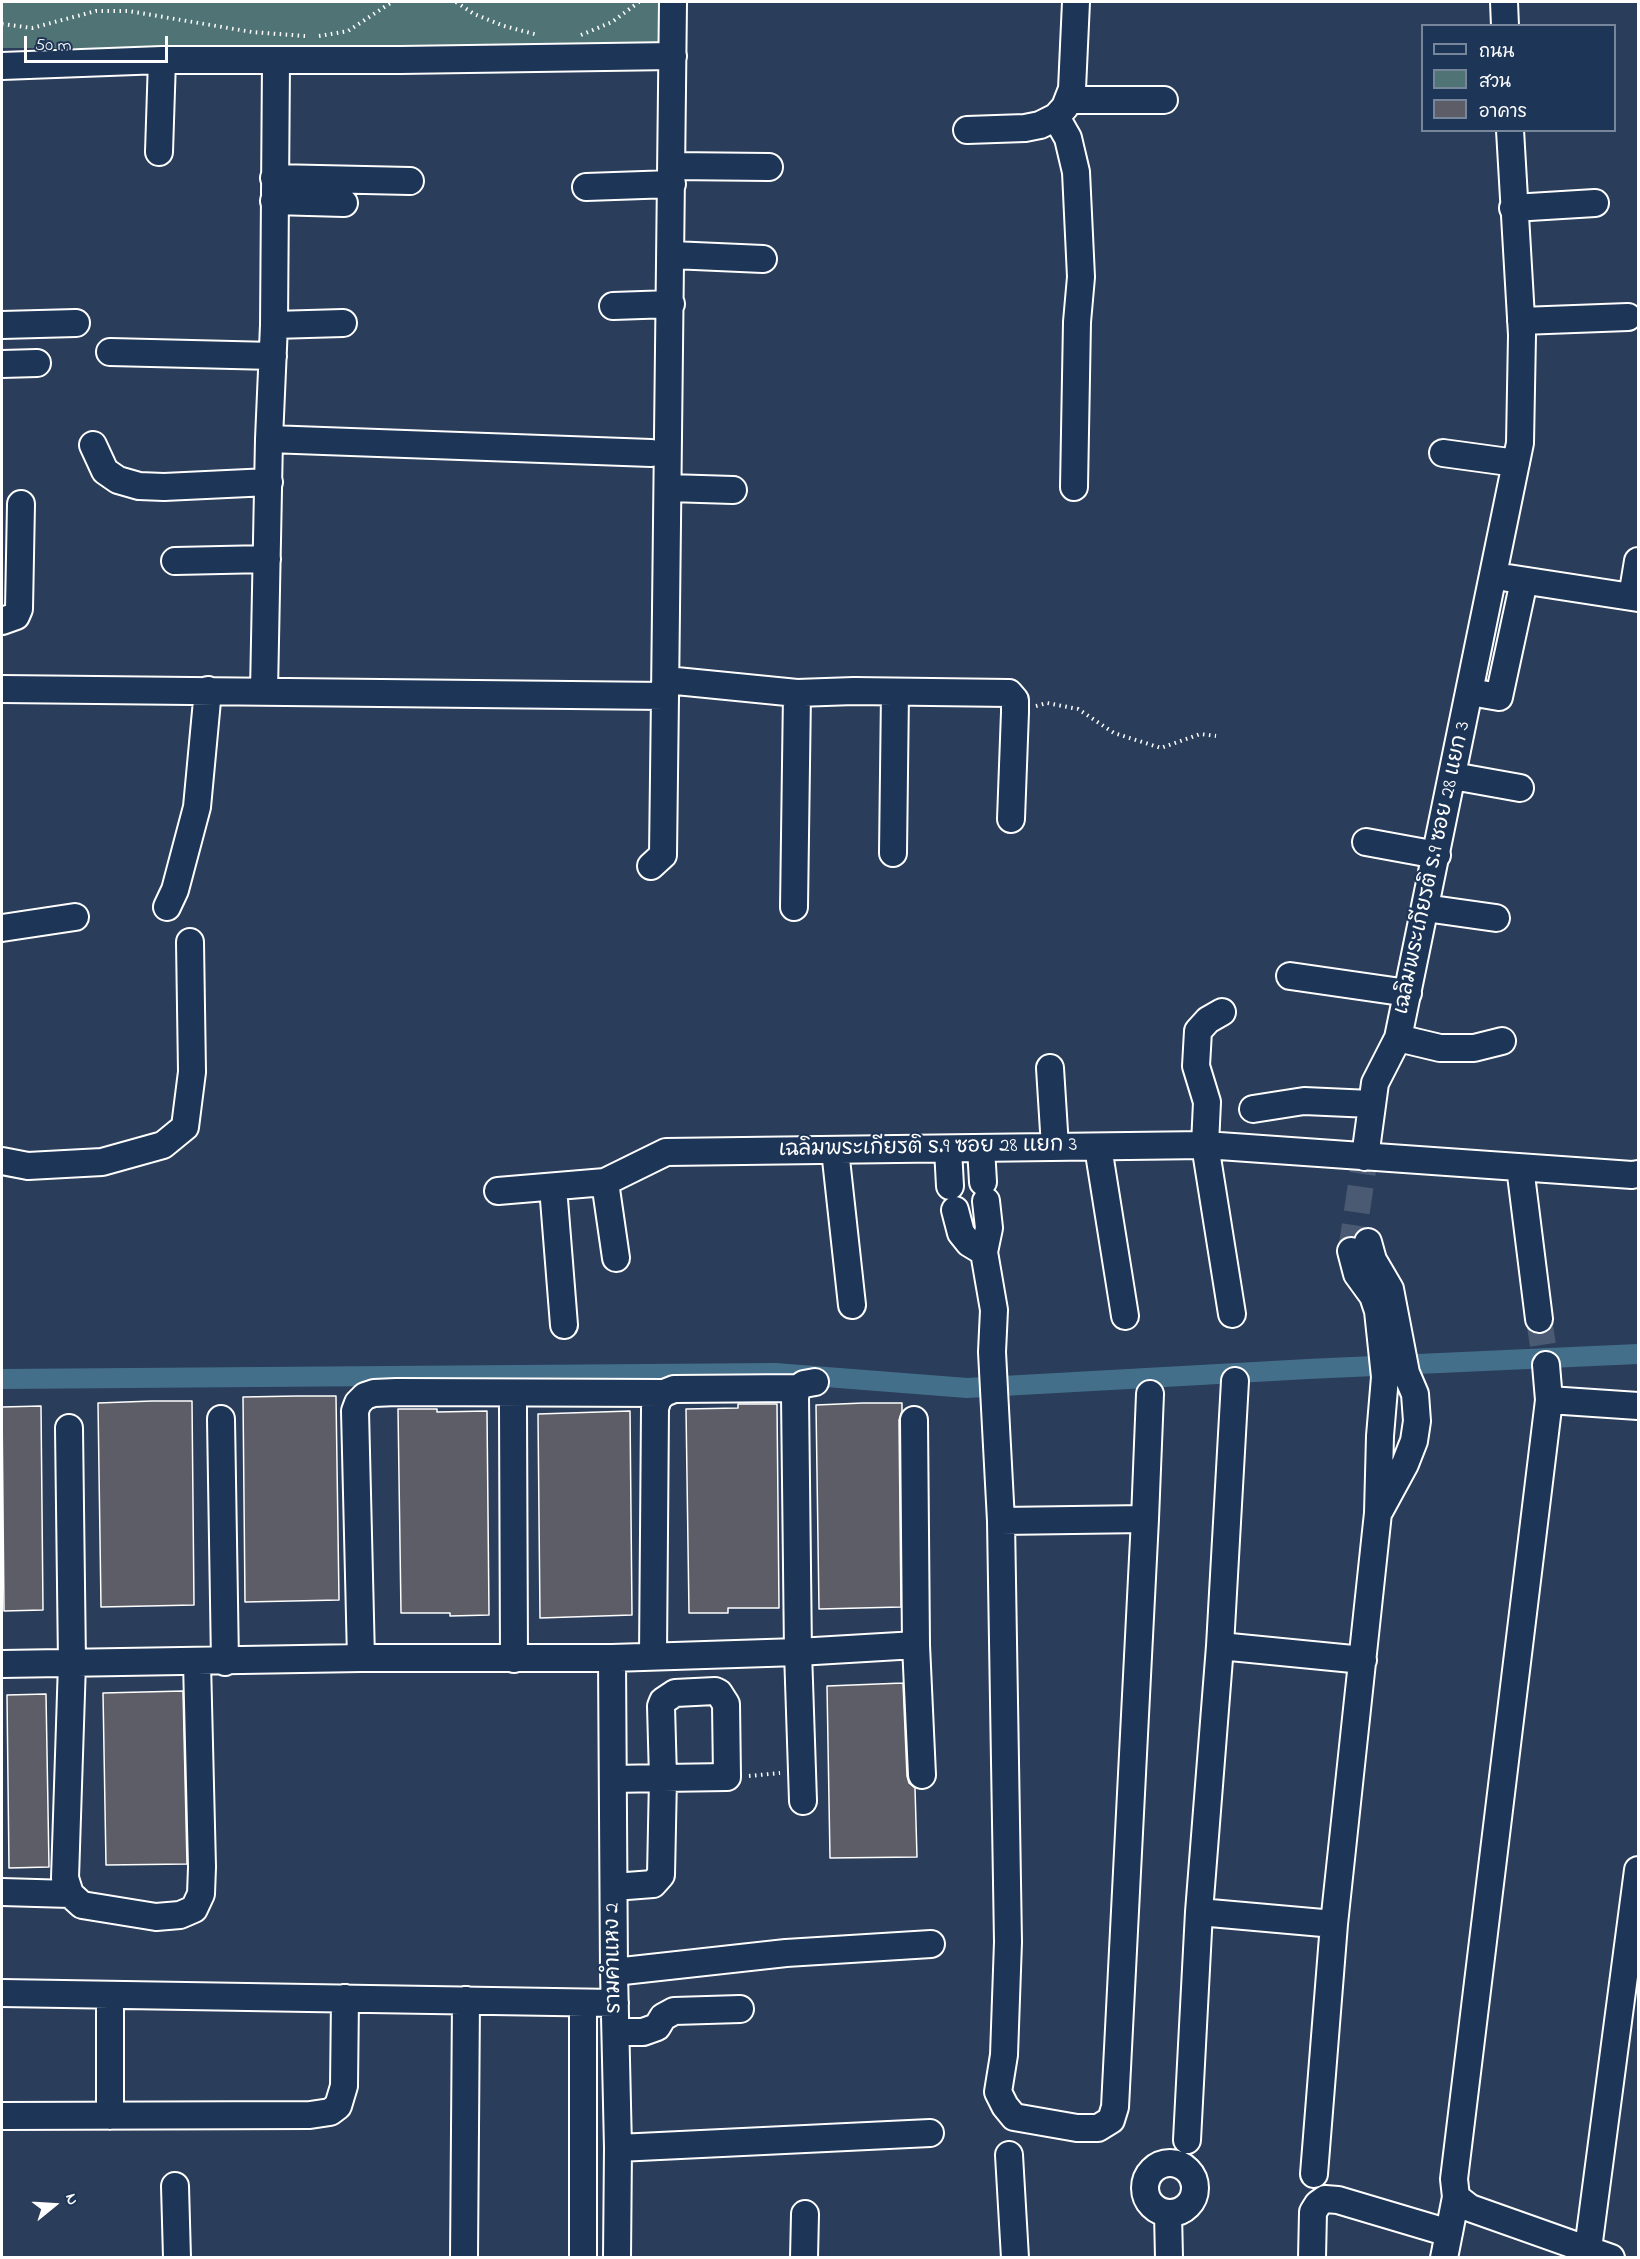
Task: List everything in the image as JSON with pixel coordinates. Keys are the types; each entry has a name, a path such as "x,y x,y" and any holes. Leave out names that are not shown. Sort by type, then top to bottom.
{"street":[{"path":"651,866 663,855 672,255 673,2"},
{"path":"967,130 1025,128 1040,124 1062,109 1072,89 1076,2"},
{"path":"1504,2 1505,24"},
{"path":"2,66 162,60 276,61 673,56"},
{"path":"159,152 162,60"},
{"path":"264,691 269,438 274,325 276,61"},
{"path":"1062,109 1164,100"},
{"path":"1062,109 1076,172 1081,277 1077,322 1074,487"},
{"name":"เฉลิมพระเกียรติ ร.9 ซอย 28 แยก 3","path":"1365,1156 1375,1083 1398,1038 1408,993 1520,442 1521,321 1510,132"},
{"path":"586,187 672,175 769,167"},
{"path":"274,190 410,181"},
{"path":"274,190 344,203"},
{"path":"1513,208 1595,203"},
{"path":"672,255 763,259"},
{"path":"613,306 671,304"},
{"path":"1521,321 1628,316"},
{"path":"2,325 76,323"},
{"path":"274,325 343,323"},
{"path":"110,352 273,356"},
{"path":"2,364 37,363"},
{"path":"269,438 651,453"},
{"path":"93,445 105,471 118,480 139,486 269,482"},
{"path":"1443,453 1516,463"},
{"path":"669,488 733,490"},
{"path":"2,621 16,616 19,609 21,504"},
{"path":"175,561 267,559"},
{"path":"1494,575 1635,597 1638,561"},
{"path":"1470,692 1499,697 1524,580"},
{"path":"2,689 264,691 666,688 796,693 1003,691 1009,693 1015,700 1011,819"},
{"path":"167,907 175,890 197,807 208,690"},
{"path":"892,853 895,692"},
{"path":"794,907 796,693"},
{"path":"1453,776 1520,788"},
{"path":"1366,842 1437,855"},
{"path":"1425,908 1496,918"},
{"path":"2,928 75,917"},
{"path":"2,1161 28,1166 102,1162 163,1145 184,1127 192,1072 190,942"},
{"path":"1290,976 1408,993"},
{"path":"1222,1012 1208,1020 1198,1031 1196,1066 1207,1102 1204,1145 1232,1314"},
{"path":"1398,1038 1440,1048 1474,1048 1502,1041"},
{"path":"1050,1068 1055,1147"},
{"path":"1253,1109 1304,1101 1371,1104"},
{"name":"เฉลิมพระเกียรติ ร.9 ซอย 28 แยก 3","path":"498,1191 605,1182 666,1152 1204,1145 1632,1176 1638,1174"},
{"path":"1098,1147 1125,1316"},
{"path":"981,1148 989,1228 984,1252 994,1310 992,1352 1001,1521 1008,1942 1004,2055 999,2092 1005,2106 1014,2117 1077,2128 1098,2128 1111,2120 1115,2107 1145,1519 1149,1394"},
{"path":"948,1149 952,1198 961,1233 969,1243 984,1252"},
{"path":"835,1150 852,1305"},
{"path":"1520,1167 1539,1320"},
{"path":"605,1182 615,1258"},
{"path":"553,1186 564,1325"},
{"path":"1314,2174 1334,1924 1378,1513 1380,1436 1396,1375 1390,1339 1390,1289 1373,1260 1360,1246"},
{"path":"1444,2258 1456,2197 1455,2167 1549,1400 1546,1365"},
{"path":"1378,1513 1405,1464 1414,1441 1417,1421 1415,1395 1396,1375"},
{"path":"1187,2140 1199,1912 1220,1646 1235,1381"},
{"path":"361,1658 355,1411 357,1403 364,1396 396,1392 664,1392 674,1389 806,1385 795,1396 802,1801"},
{"path":"653,1655 655,1408 664,1392"},
{"path":"1549,1400 1638,1406"},
{"path":"513,1406 514,1659"},
{"path":"221,1419 225,1662"},
{"path":"914,1420 916,1645 922,1775"},
{"path":"69,1428 72,1663 65,1878 70,1894 82,1905 156,1917 180,1915 194,1909 201,1894 202,1868 197,1662"},
{"path":"1001,1521 1145,1519"},
{"path":"2,1664 361,1658 612,1658 798,1652 916,1645"},
{"path":"1220,1646 1364,1660"},
{"name":"รามคำแหง 2","path":"612,1658 614,1972 618,2148 617,2258"},
{"path":"613,1779 663,1778 661,1875 653,1884 614,1887"},
{"path":"1456,2197 1470,2208 1558,2248 1600,2253 1638,1870"},
{"path":"2,1892 70,1894"},
{"path":"1199,1912 1334,1924"},
{"path":"614,1972 786,1953 931,1944"},
{"path":"2,1993 615,2003"},
{"path":"110,1995 111,2116"},
{"path":"2,2116 310,2115 330,2112 338,2106 344,2086 345,1998"},
{"path":"464,2258 466,2000"},
{"path":"583,2258 584,2003"},
{"path":"616,2032 643,2032 657,2027 663,2017 674,2011 740,2009"},
{"path":"618,2148 930,2133"},
{"path":"1009,2155 1015,2258"},
{"path":"175,2186 177,2258"},
{"path":"1312,2258 1313,2212 1325,2199 1338,2200 1449,2233"},
{"path":"1168,2213 1169,2258"},
{"path":"804,2258 805,2214"}],"path":[{"path":"317,36 348,32 392,2"},
{"path":"456,2 474,14 504,26 547,35"},
{"path":"575,37 612,22 639,2"},
{"path":"2,24 32,28 96,11 128,10 252,32 307,36"},
{"path":"1015,712 1047,703 1078,709 1114,733 1161,748 1200,734 1216,736"}],"green space":[{"path":"2,2 671,2 671,48 2,48"}],"building":[{"path":"336,1396 339,1600 245,1602 243,1397"},
{"path":"192,1401 194,1605 101,1607 98,1403"},
{"path":"902,1403 899,1420 901,1607 819,1609 816,1405"},
{"path":"738,1404 777,1404 779,1608 728,1608 728,1613 689,1613 686,1409 738,1408"},
{"path":"41,1406 43,1610 4,1611 2,1407"},
{"path":"398,1409 437,1409 437,1412 487,1411 489,1615 450,1616 450,1613 401,1613"},
{"path":"630,1411 632,1615 540,1618 538,1414"},
{"path":"903,1683 907,1776 909,1783 915,1788 917,1857 830,1858 827,1686"},
{"path":"183,1691 187,1864 106,1865 103,1693"},
{"path":"46,1694 49,1867 9,1868 7,1695"}],"waterway":[{"path":"2,1379 775,1373 967,1388 1638,1354"}],"tunnel":[{"path":"1351,1251 1365,1157"},
{"path":"1539,1319 1546,1365"}]}
